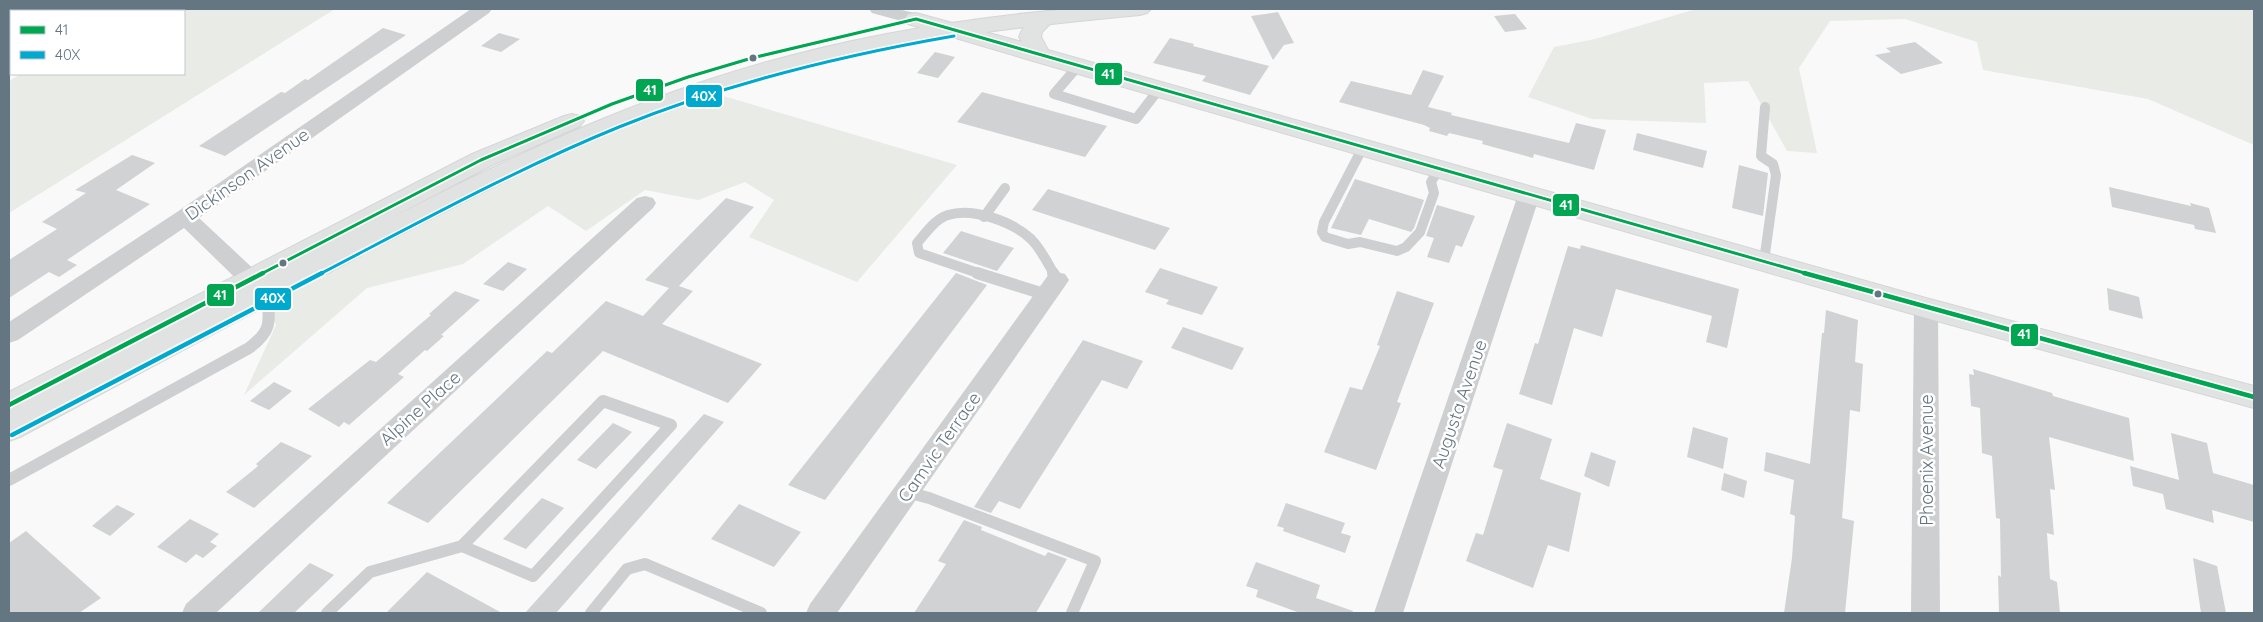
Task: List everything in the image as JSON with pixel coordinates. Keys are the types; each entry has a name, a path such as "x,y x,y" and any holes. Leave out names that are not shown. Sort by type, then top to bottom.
{"main road":[{"path":"9,405 467,189 581,127 681,80 827,38 916,19 986,9"},
{"path":"581,127 624,118 712,86 767,70 894,39 1046,17 1140,9"},
{"path":"1041,56 1030,37 1032,30 1046,17"},
{"path":"916,19 1926,308 2254,397"},
{"path":"9,429 259,287"}],"street":[{"name":"Dickinson Avenue","path":"9,334 185,217 483,9"},
{"path":"878,9 916,19"},
{"name":"Augusta Avenue","path":"1388,613 1529,195"},
{"name":"Alpine Place","path":"196,613 645,203"},
{"path":"185,217 259,287"},
{"name":"Camvic Terrace","path":"826,612 907,492 1052,288"},
{"name":"Phoenix Avenue","path":"1925,613 1926,308"}],"lane":[{"path":"1078,66 1054,94 1136,119 1159,89"},
{"path":"1764,262 1776,175 1773,164 1761,156 1765,107"},
{"path":"1363,147 1324,222 1322,232 1326,237 1348,244 1360,242 1397,252 1402,250 1420,232 1434,193 1431,182 1439,169"},
{"path":"984,217 1005,188"},
{"path":"968,212 984,217 1023,231 1031,238 1042,253 1052,288 919,252 917,243 936,222 947,215 968,212"},
{"path":"9,480 264,338 269,329 259,287"},
{"path":"327,613 370,572 462,546 603,401 671,425 533,576 462,546"},
{"path":"907,492 929,498 1095,561 1072,613"},
{"path":"591,613 627,569 644,564 762,613"}],"shaded area":[{"path":"335,9 9,213 9,81 19,75 185,75 185,10 135,10"},
{"path":"1696,9 2254,9 2254,145 2148,99 1983,70 1977,42 1905,19 1830,21 1799,68 1817,153 1787,151 1748,81 1704,83 1706,123 1592,119 1528,97 1554,47 1595,39"},
{"path":"703,90 957,165 857,282 749,237 774,200 745,182 698,200 645,190 586,231 548,206 463,264 367,288 244,395 276,325 267,306 491,186"}],"building":[{"path":"1278,12 1294,43 1284,45 1273,60 1251,16"},
{"path":"1515,14 1527,29 1505,32 1494,16"},
{"path":"383,28 406,35 225,156 199,146 281,92 285,93 305,79 308,80"},
{"path":"499,33 520,39 501,52 481,46"},
{"path":"1170,38 1269,66 1250,95 1202,81 1206,76 1153,63"},
{"path":"1915,42 1943,63 1901,74 1875,55 1891,52 1886,48"},
{"path":"935,52 955,57 938,78 917,73"},
{"path":"1423,70 1444,76 1428,107 1452,113 1451,115 1569,143 1576,123 1606,130 1594,170 1534,154 1533,158 1482,144 1483,141 1449,133 1447,136 1429,131 1430,128 1424,125 1339,102 1351,81 1411,95"},
{"path":"982,92 1107,126 1085,157 957,122"},
{"path":"1637,133 1707,151 1703,168 1633,150"},
{"path":"132,155 155,163 116,190 150,204 67,260 77,265 59,277 49,272 9,298 9,260 57,229 42,222 86,193 75,190"},
{"path":"1739,165 1768,173 1763,216 1732,208"},
{"path":"1355,179 1424,200 1411,232 1369,219 1361,235 1331,228"},
{"path":"2109,187 2191,206 2190,203 2209,208 2216,233 2195,229 2194,225 2112,207"},
{"path":"1048,189 1170,228 1155,250 1032,210"},
{"path":"726,198 754,207 679,286 693,291 662,324 762,364 728,403 603,351 428,523 387,503 547,351 552,353 606,301 643,316 669,288 645,280"},
{"path":"1437,205 1475,216 1462,247 1456,245 1449,263 1427,257 1434,238 1426,236"},
{"path":"961,231 1014,248 997,271 943,253"},
{"path":"1581,245 1739,289 1727,348 1706,342 1712,316 1616,289 1602,337 1574,328 1552,405 1519,394 1535,343 1538,344 1568,246 1580,249"},
{"path":"508,262 527,269 503,291 483,284"},
{"path":"1160,268 1218,287 1202,315 1166,304 1169,300 1145,292"},
{"path":"956,273 987,285 825,500 788,485"},
{"path":"2107,288 2139,297 2143,319 2109,310"},
{"path":"455,291 480,300 441,335 444,336 398,374 404,377 349,425 344,422 339,427 308,409 370,360 376,362 431,315 429,314"},
{"path":"1397,291 1434,303 1397,402 1401,403 1376,470 1324,452 1350,387 1362,390 1380,346 1377,345"},
{"path":"1826,310 1858,320 1855,362 1863,364 1860,412 1850,410 1842,518 1854,521 1845,613 1784,613 1792,558 1795,516 1790,514 1794,480 1764,471 1766,452 1810,464 1822,333 1824,333"},
{"path":"1183,327 1244,348 1232,370 1171,348"},
{"path":"1083,340 1143,361 1127,389 1102,380 1020,509 999,501 991,513 974,507"},
{"path":"1973,369 2052,393 2053,396 2129,418 2134,461 2049,437 2055,490 2050,489 2054,535 2047,533 2050,579 2057,582 2060,613 1999,613 1998,575 2001,577 2000,519 1996,518 1992,456 1982,453 1980,408 1971,406 1969,374 1974,375"},
{"path":"274,382 292,391 269,410 250,401"},
{"path":"704,414 724,422 556,613 525,613"},
{"path":"613,423 632,432 596,469 577,460"},
{"path":"1507,423 1552,439 1540,479 1581,493 1569,552 1548,545 1533,588 1466,561 1476,533 1483,535 1503,470 1493,467"},
{"path":"1693,427 1728,438 1723,469 1687,457"},
{"path":"2171,433 2207,443 2213,473 2254,485 2254,522 2212,510 2214,523 2166,509 2163,494 2133,486 2130,466 2179,480"},
{"path":"281,442 312,456 254,508 226,492 258,466 256,464"},
{"path":"1591,452 1616,461 1609,487 1584,476"},
{"path":"1724,473 1747,481 1744,498 1721,490"},
{"path":"542,498 564,508 526,549 503,539"},
{"path":"1286,503 1345,523 1341,533 1351,536 1345,553 1283,531 1284,528 1277,526"},
{"path":"739,504 801,532 774,567 711,539"},
{"path":"117,505 135,514 110,536 92,526"},
{"path":"190,519 219,534 210,542 217,546 203,558 196,554 186,563 157,547"},
{"path":"964,520 982,527 981,530 1045,556 1048,552 1067,559 1036,613 914,613 946,564 938,561"},
{"path":"26,531 101,598 79,613 9,613 9,543"},
{"path":"2193,558 2217,566 2226,613 2201,613"},
{"path":"1256,562 1320,585 1316,598 1353,611 1352,613 1300,613 1256,597 1258,590 1246,586"},
{"path":"310,563 334,575 294,613 258,613"},
{"path":"427,572 502,613 386,613"}],"transit line":[{"name":"41","path":"9,405 481,160 546,131 656,88 752,58 916,19 1926,308 2254,397"},
{"name":"40X","path":"12,435 449,206 576,145 699,97 771,75 880,49 954,36"}]}
